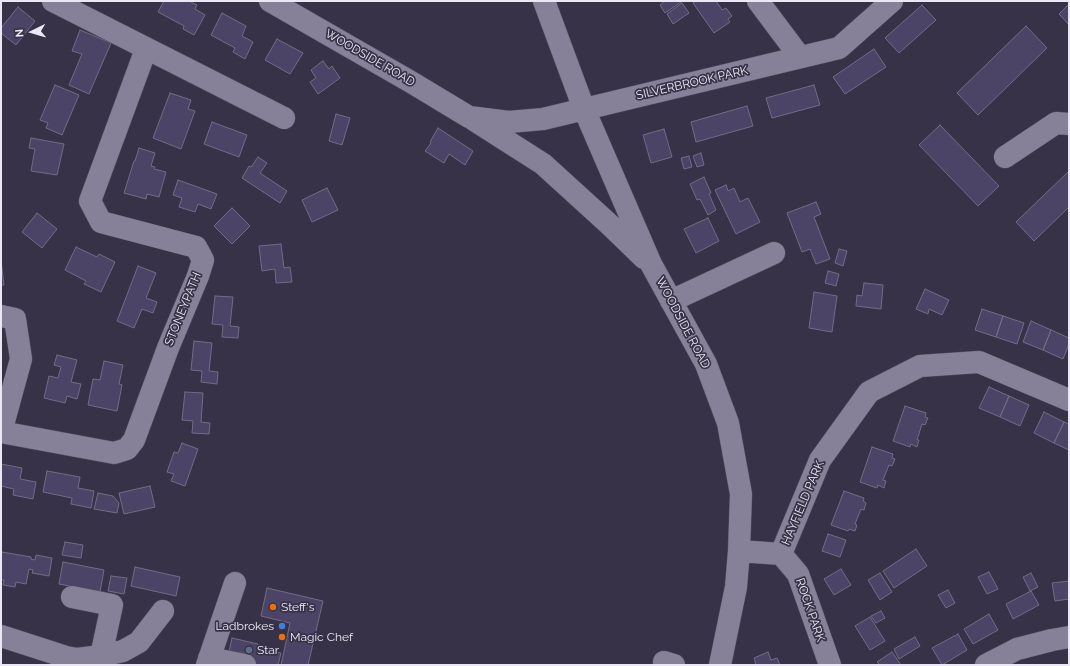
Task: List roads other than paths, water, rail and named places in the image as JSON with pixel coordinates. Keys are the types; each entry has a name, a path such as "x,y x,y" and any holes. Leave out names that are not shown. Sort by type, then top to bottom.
{"street":[{"path":"53,1 284,118"},
{"name":"WOODSIDE ROAD","path":"270,1 411,82 543,164 651,264"},
{"path":"544,1 584,109"},
{"path":"758,1 800,57"},
{"name":"SILVERBROOK PARK","path":"584,109 839,48 892,1"},
{"name":"STONEYPATH","path":"1,316 15,319 22,359 1,432 114,453 127,449 134,440 203,260 196,247 102,222 90,202 146,49"},
{"name":"WOODSIDE ROAD","path":"469,117 509,122 543,119 584,109 651,264 706,364 728,423 741,494 736,587 720,665"},
{"path":"1005,158 1056,123 1069,124"},
{"path":"672,301 774,253"},
{"name":"HAYFIELD PARK","path":"781,554 820,460 869,392 920,366 979,362 1069,400"},
{"path":"739,551 781,554"},
{"name":"ROCK PARK","path":"781,554 798,574 830,665"},
{"path":"235,583 208,662 245,665"},
{"path":"72,597 112,605 101,656"},
{"path":"1,636 66,657 77,659 101,656 123,651 138,642 163,611"},
{"path":"986,665 1018,649 1069,637"}],"place":[{"name":"Steff's","path":"273,607"},
{"name":"Ladbrokes","path":"282,626"},
{"name":"Magic Chef","path":"282,637"},
{"name":"Star","path":"249,650"}]}
